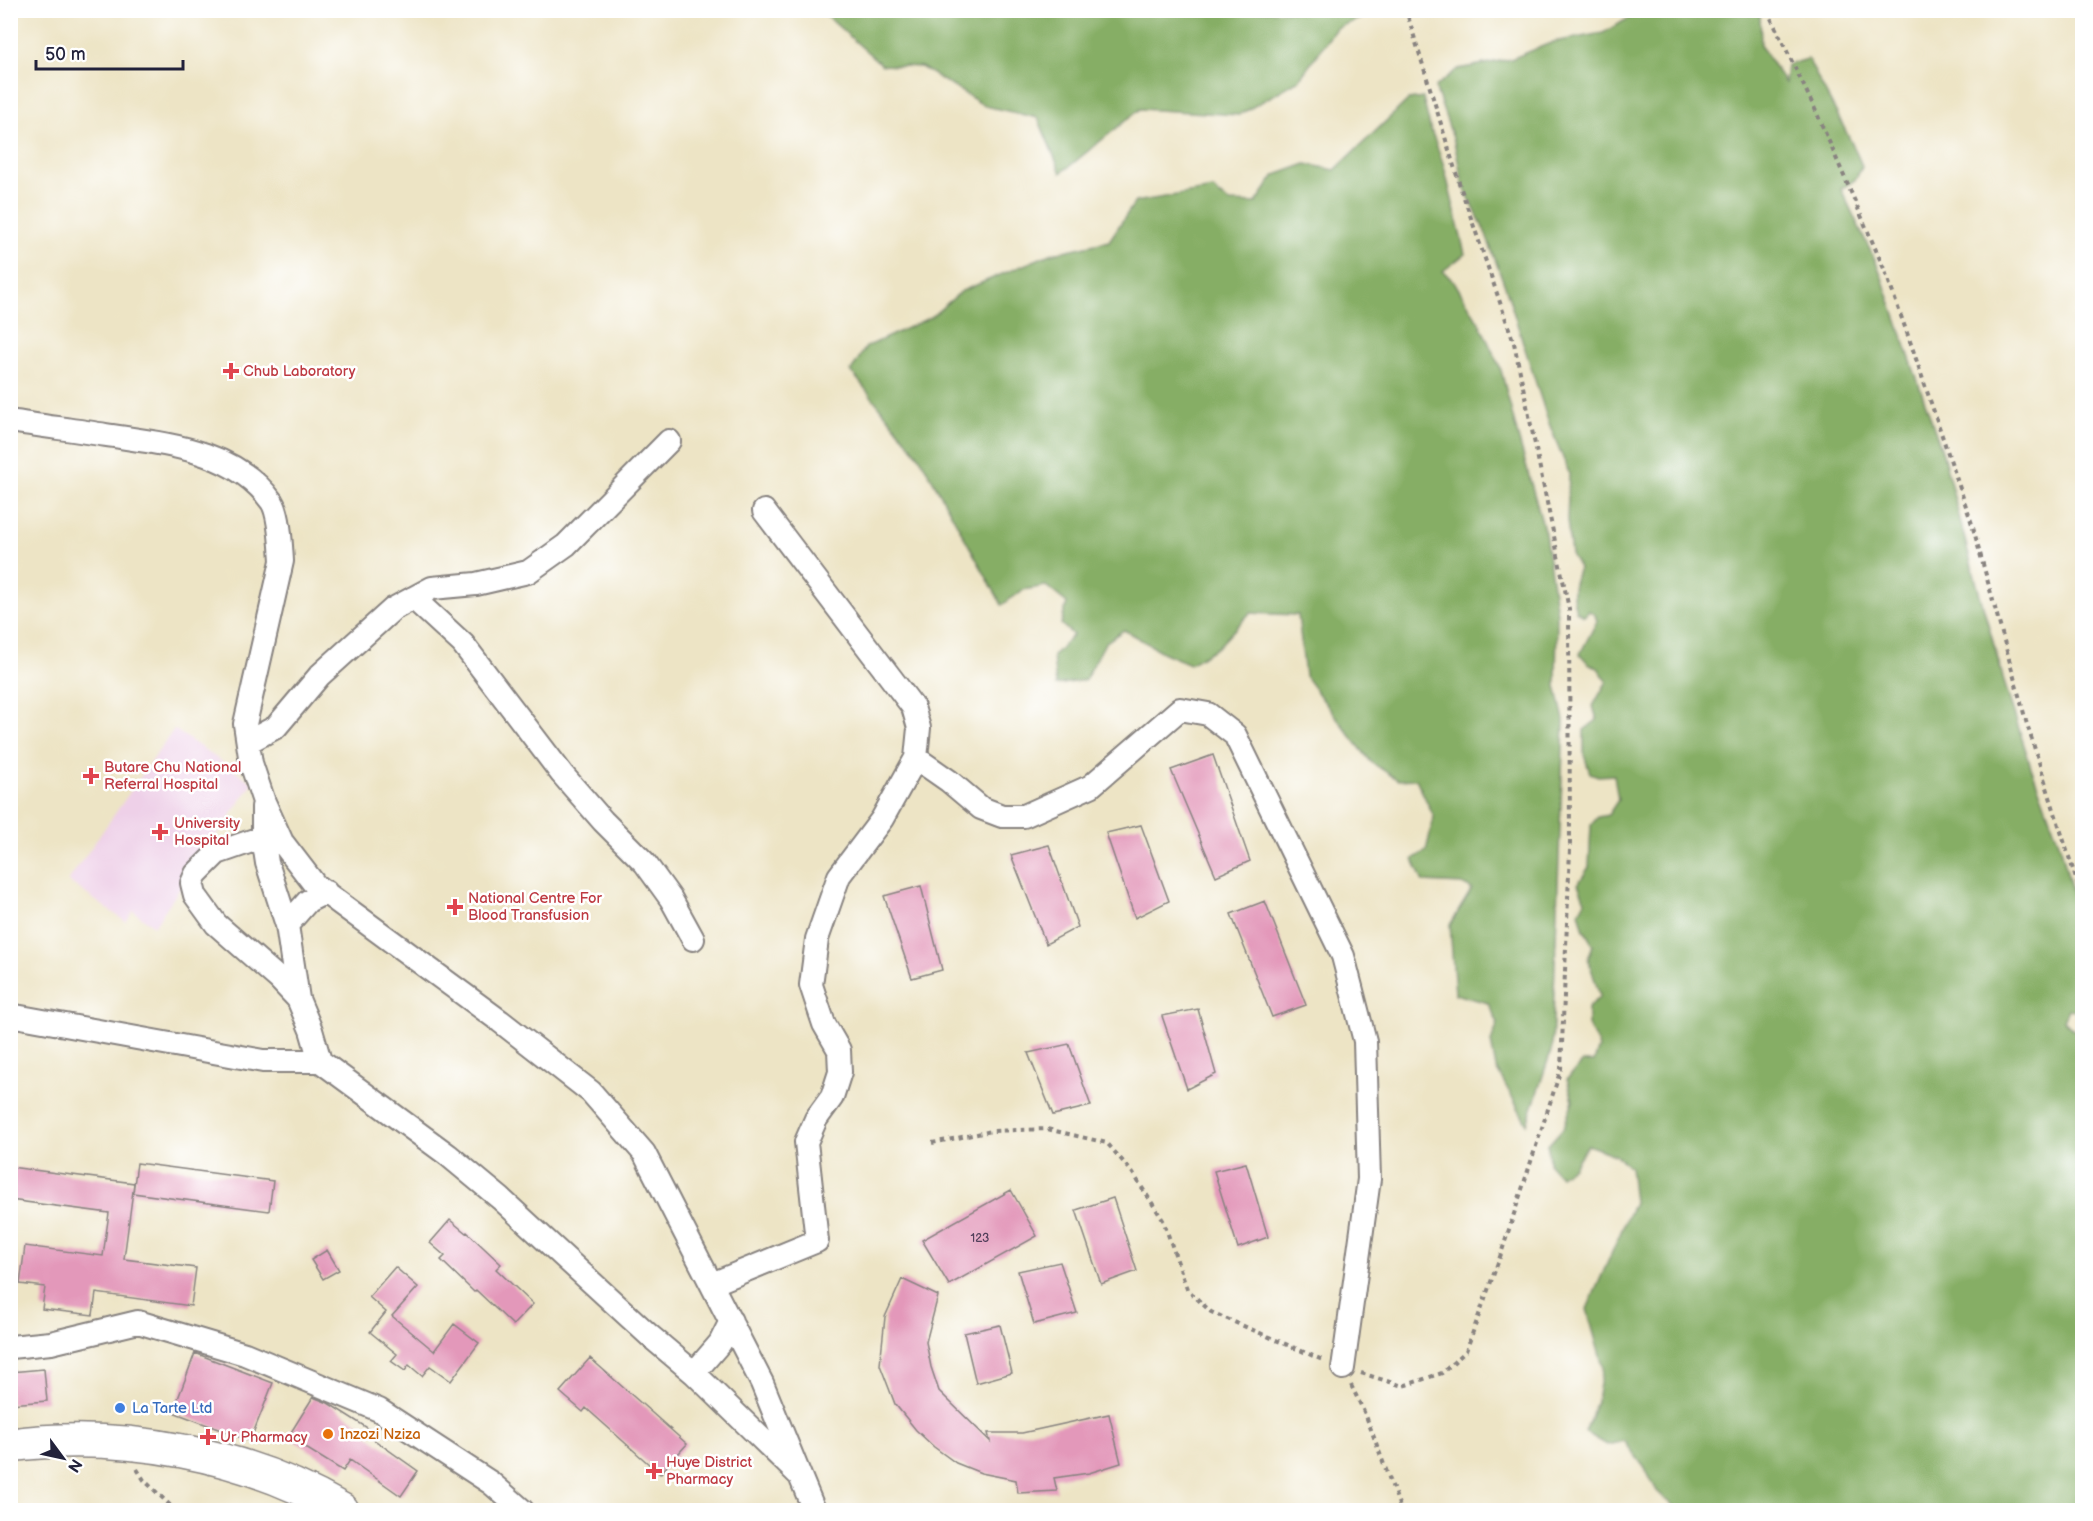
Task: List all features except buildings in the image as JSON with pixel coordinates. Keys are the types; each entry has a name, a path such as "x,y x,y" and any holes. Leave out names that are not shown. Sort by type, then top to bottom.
{"highway":[{"path":"10,1446 64,1442 120,1443 199,1454 267,1473 316,1495 342,1510"}],"street":[{"path":"10,421 181,446 225,464 250,479 273,504 280,535 282,561 245,724 251,763 264,802 282,842 315,885 500,1021 591,1092 645,1153 762,1383 814,1510"},
{"path":"248,742 276,727 320,675 393,609 432,588 476,584 528,572 566,545 669,441"},
{"path":"712,1284 817,1241 806,1142 816,1119 832,1097 840,1072 839,1050 824,1024 811,985 817,939 839,876 882,819 916,758 919,728 913,707 764,511"},
{"path":"413,598 463,644 562,774 603,821 645,863 670,899 693,939"},
{"path":"916,758 949,781 981,808 1002,816 1024,816 1091,786 1180,709 1208,714 1235,735 1343,956 1365,1041 1370,1179 1343,1368"},
{"path":"264,802 263,837 267,863 286,925 298,999 311,1030 320,1061"},
{"path":"263,837 217,853 196,874 192,883 195,895 216,924 279,979 298,999"},
{"path":"286,925 308,901 326,892"},
{"path":"10,1015 262,1061 320,1061 448,1155 501,1198 650,1336 694,1373 800,1476"},
{"path":"10,1347 51,1343 138,1322 245,1354 379,1410 491,1483 522,1510"},
{"path":"694,1373 720,1343 731,1322"}],"path":[{"path":"932,1143 992,1131 1047,1129 1107,1143 1132,1172 1163,1220 1187,1289 1211,1311 1343,1368 1403,1386 1442,1373 1466,1351 1501,1254 1561,1070 1570,849 1569,609 1514,343 1461,189 1406,10"},
{"path":"1767,10 1815,109 1885,272 1912,346 1972,524 2026,721 2082,898"},
{"path":"1343,1368 1366,1416 1401,1510"},
{"path":"120,1443 144,1480 175,1510"}],"shaded area":[{"name":"University Hospital","path":"174,729 253,783 154,926 133,911 126,922 68,881"}],"green space":[{"path":"1643,10 1760,11 1761,46 1785,83 1787,65 1808,59 1862,166 1856,179 1841,189 1879,269 1943,454 2006,688 2031,767 2061,848 2082,932 2082,1009 2079,1011 2068,1009 2063,1020 2073,1030 2082,1030 2082,1510 1677,1510 1657,1491 1644,1467 1624,1441 1607,1445 1585,1432 1597,1401 1603,1367 1587,1309 1634,1202 1630,1167 1615,1155 1588,1145 1572,1168 1560,1176 1549,1164 1548,1145 1564,1127 1573,1100 1567,1079 1583,1062 1594,1062 1599,1047 1588,1025 1588,1008 1600,996 1588,959 1593,945 1584,930 1579,912 1585,901 1578,884 1589,867 1591,825 1598,817 1608,815 1618,800 1614,775 1598,776 1590,773 1584,755 1584,730 1597,720 1593,706 1607,681 1598,668 1588,663 1580,654 1597,621 1595,615 1589,611 1584,616 1576,611 1574,605 1573,589 1579,568 1571,554 1567,520 1569,473 1548,421 1506,289 1485,232 1463,185 1454,141 1435,87 1458,69 1511,59 1553,42 1603,33"},
{"path":"821,11 1375,11 1375,13 1336,28 1299,80 1239,115 1140,109 1061,173 1038,118 985,106 921,67 882,65"},
{"path":"1423,98 1430,127 1444,166 1465,254 1443,271 1455,283 1480,324 1501,370 1545,533 1557,614 1556,686 1564,720 1552,1048 1527,1124 1496,1068 1491,1042 1498,1023 1488,1003 1455,994 1450,925 1472,889 1462,884 1423,882 1413,859 1426,851 1434,817 1416,779 1398,780 1371,762 1305,676 1298,615 1250,613 1218,647 1190,664 1164,653 1124,630 1105,643 1085,680 1056,685 1053,656 1073,635 1061,624 1067,603 1046,586 1023,590 1002,605 919,456 851,371 866,347 931,317 962,291 1050,254 1109,241 1135,202 1213,189 1229,202 1256,203 1275,175 1306,164 1335,170 1408,100"}],"place":[{"name":"Chub Laboratory","path":"231,371"},
{"name":"Butare Chu National Referral Hospital","path":"91,776"},
{"name":"University Hospital","path":"160,832"},
{"name":"National Centre For Blood Transfusion","path":"455,907"},
{"name":"La Tarte Ltd","path":"120,1408"},
{"name":"Inzozi Nziza","path":"328,1434"},
{"name":"Ur Pharmacy","path":"208,1437"},
{"name":"Huye District Pharmacy","path":"654,1471"}]}
